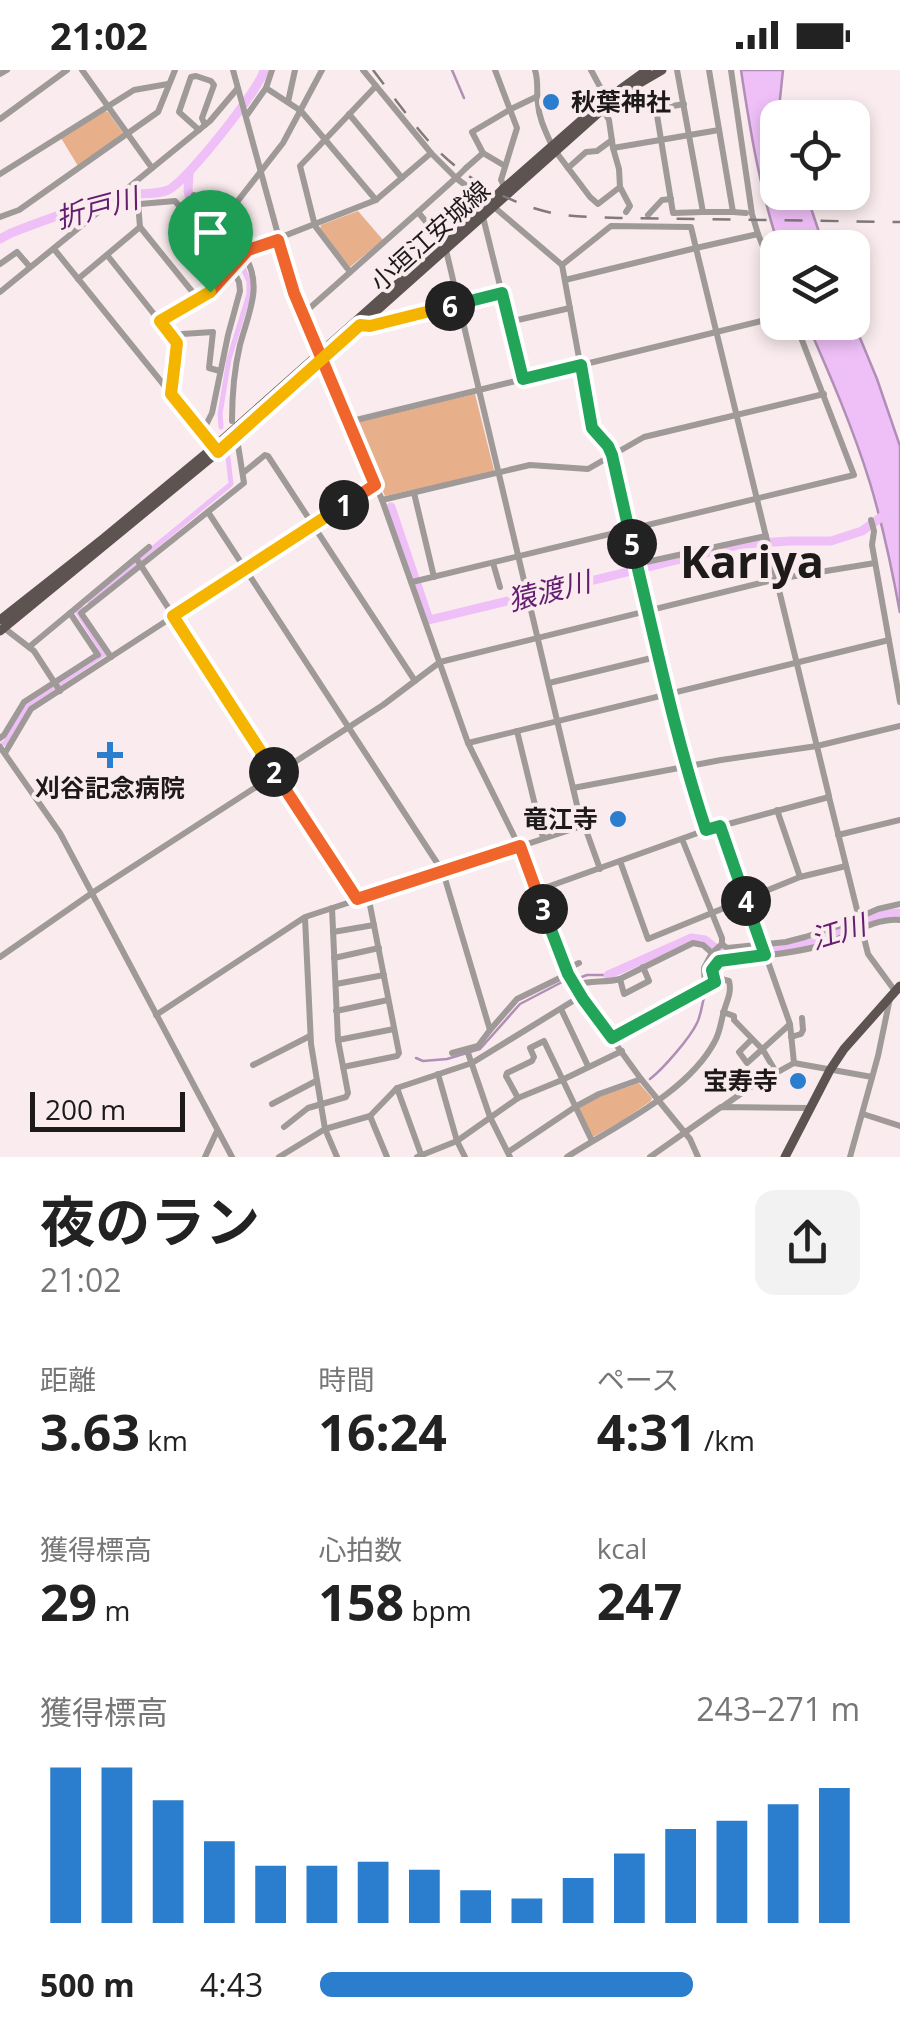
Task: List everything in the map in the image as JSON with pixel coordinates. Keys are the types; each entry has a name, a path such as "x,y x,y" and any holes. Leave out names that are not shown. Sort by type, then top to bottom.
{"main road":[{"path":"600,102 662,70"},
{"path":"1,627 216,449 504,189 554,149 600,102 643,71"},
{"name":"小垣江安城線","path":"321,356 444,246 484,217 492,203 554,149"},
{"path":"785,1157 844,1049 895,992"}],"street":[{"path":"0,74 6,70"},
{"path":"0,120 67,70"},
{"path":"82,70 152,168"},
{"path":"0,217 19,210 158,112 175,70"},
{"path":"233,70 286,272 414,581 468,744 520,846 567,971 641,1078 690,1139 698,1157"},
{"path":"246,116 266,88 272,70"},
{"path":"288,102 296,70"},
{"path":"222,232 233,207 283,143 322,70"},
{"path":"364,70 431,153 562,265 592,428 612,455 685,767 706,830"},
{"path":"496,70 518,128 501,180 504,189"},
{"path":"505,166 483,153 472,132 536,97 540,91 535,70"},
{"path":"591,70 608,120 620,188 630,206 626,212"},
{"path":"679,70 702,212"},
{"path":"709,70 733,212"},
{"path":"731,70 752,214 760,239"},
{"path":"196,76 214,85 202,127 179,112 191,78 196,76"},
{"path":"0,174 134,90 170,84"},
{"path":"350,272 315,226 300,166 376,86"},
{"path":"266,88 300,110 376,200"},
{"path":"0,292 202,127 239,91"},
{"path":"536,97 540,119 554,149 590,197 598,204 620,188"},
{"path":"684,104 656,109 673,212 746,213"},
{"path":"349,114 402,178"},
{"path":"568,168 586,152 612,144 719,130"},
{"path":"160,321 210,292 248,250 376,200 431,153"},
{"path":"303,314 483,153"},
{"path":"648,215 662,200 671,199"},
{"path":"185,213 196,201 244,255 255,288 229,400 232,422"},
{"path":"106,206 175,202 233,267 240,290 217,397 202,433"},
{"path":"138,203 140,227 199,300"},
{"path":"418,212 444,246 574,788 600,868"},
{"path":"484,217 523,379"},
{"path":"562,265 610,226 691,227 861,929 873,964 895,992 850,1157"},
{"path":"78,279 140,227"},
{"path":"565,280 758,234"},
{"path":"54,248 216,449"},
{"path":"0,264 17,252 30,267"},
{"path":"108,255 177,343"},
{"path":"360,325 370,326 502,293"},
{"path":"510,322 570,308"},
{"path":"348,422 760,321"},
{"path":"171,394 177,343 182,334 214,332 208,368 220,371"},
{"path":"414,581 854,475 803,340"},
{"path":"382,500 530,465 588,469 644,438 824,394"},
{"path":"217,397 229,400"},
{"path":"29,647 244,482 238,445"},
{"path":"243,472 268,456 416,681"},
{"path":"0,738 24,702 111,657 375,485"},
{"path":"414,493 434,577"},
{"path":"208,512 442,872 490,1030"},
{"path":"871,520 900,702"},
{"path":"638,568 766,536"},
{"path":"111,657 81,613 149,548"},
{"path":"138,562 357,899"},
{"path":"494,563 500,587"},
{"path":"0,957 384,705 440,662 777,579 876,563"},
{"path":"70,613 99,657 31,710 3,751 60,833 232,1157"},
{"path":"1,627 34,651 57,686"},
{"path":"468,744 889,640"},
{"path":"549,682 660,656"},
{"path":"574,788 817,746 900,726"},
{"path":"518,731 543,838"},
{"path":"536,891 706,830 829,797"},
{"path":"777,810 800,877"},
{"path":"838,835 900,820"},
{"path":"156,1015 305,917 585,825"},
{"path":"720,826 790,1024 794,1063"},
{"path":"682,839 726,948 805,938 900,904"},
{"path":"620,861 648,940 800,877 846,866"},
{"path":"343,1066 399,1053 368,895"},
{"path":"284,1127 308,1108 346,1097 348,1093 338,1040 332,908"},
{"path":"305,917 316,1081 325,1129 338,1157"},
{"path":"709,985 719,961 820,946 882,920 900,920"},
{"path":"333,932 374,925"},
{"path":"576,985 589,980 620,979 693,943 712,953"},
{"path":"709,985 704,968 722,944"},
{"path":"334,958 378,948"},
{"path":"452,1054 478,1046 517,999 580,964"},
{"path":"620,979 624,994 649,981 643,967"},
{"path":"335,984 384,975"},
{"path":"573,1155 624,1124 696,1067 718,1036 731,985 721,979 612,1038"},
{"path":"282,1156 325,1129 370,1116 396,1088 472,1063 581,996"},
{"path":"336,1012 388,1000"},
{"path":"561,1008 588,1066"},
{"path":"723,1012 734,1016 776,1072"},
{"path":"791,1037 802,1034 802,1018"},
{"path":"752,1039 739,1052 747,1063 790,1024"},
{"path":"338,1040 394,1029"},
{"path":"252,1066 310,1036"},
{"path":"518,1098 506,1076 532,1061 530,1048 544,1041 592,1141"},
{"path":"467,1050 490,1118 509,1154 575,1106 641,1078"},
{"path":"396,1088 421,1156 457,1141 518,1098 622,1051"},
{"path":"650,1157 749,1088 794,1063 872,1077"},
{"path":"438,1074 465,1157"},
{"path":"272,1104 316,1081"},
{"path":"721,1107 810,1108"},
{"path":"862,1114 900,1126"},
{"path":"370,1116 386,1157"},
{"path":"205,1157 218,1130"}],"shaded area":[{"path":"741,70 783,70 780,100 760,100 760,177"},
{"path":"105,111 123,133 122,137 78,166 61,138"},
{"path":"768,210 812,210 818,230 774,230"},
{"path":"358,211 383,240 350,267 320,229 321,225"},
{"path":"814,340 861,340 900,446 900,613 870,483"},
{"path":"475,394 493,472 385,496 355,423"},
{"path":"639,1083 651,1101 593,1137 580,1107"}],"waterway":[{"name":"折戸川","path":"0,239 94,204 168,190 221,135 264,70"},
{"path":"452,70 464,98"},
{"path":"189,173 191,202 241,263"},
{"path":"221,427 229,359 249,294 241,263"},
{"path":"89,601 231,484 228,457"},
{"name":"猿渡川","path":"391,507 429,620 743,544 831,541 862,531 887,513"},
{"path":"0,745 27,706 104,654 77,611 81,608"},
{"name":"江川","path":"608,975 691,938 705,940 724,955 810,942 877,917 900,913"},
{"path":"708,983 710,965 724,955"},
{"path":"416,1058 447,1059 480,1049 520,1004 564,981 608,975"},
{"path":"650,1079 694,1029 706,991"}],"railway":[{"path":"373,70 425,137 453,164 502,196 538,209 619,218 900,222"}],"place":[{"name":"秋葉神社","path":"551,102"},
{"name":"刈谷記念病院","path":"110,755"},
{"name":"竜江寺","path":"618,819"},
{"name":"宝寿寺","path":"798,1081"}],"district":[{"name":"Kariya","path":"752,562"}],"route":[{"path":"210,292 160,321 177,343 171,394 218,452 323,358 360,325 370,326 502,293 523,379 581,365 592,428 612,455 685,767 706,830 720,826 765,955 719,961 712,970 715,982 612,1038 568,974 520,846 357,899 173,616 375,485 323,358 294,293 278,240 248,250 210,292"}]}
